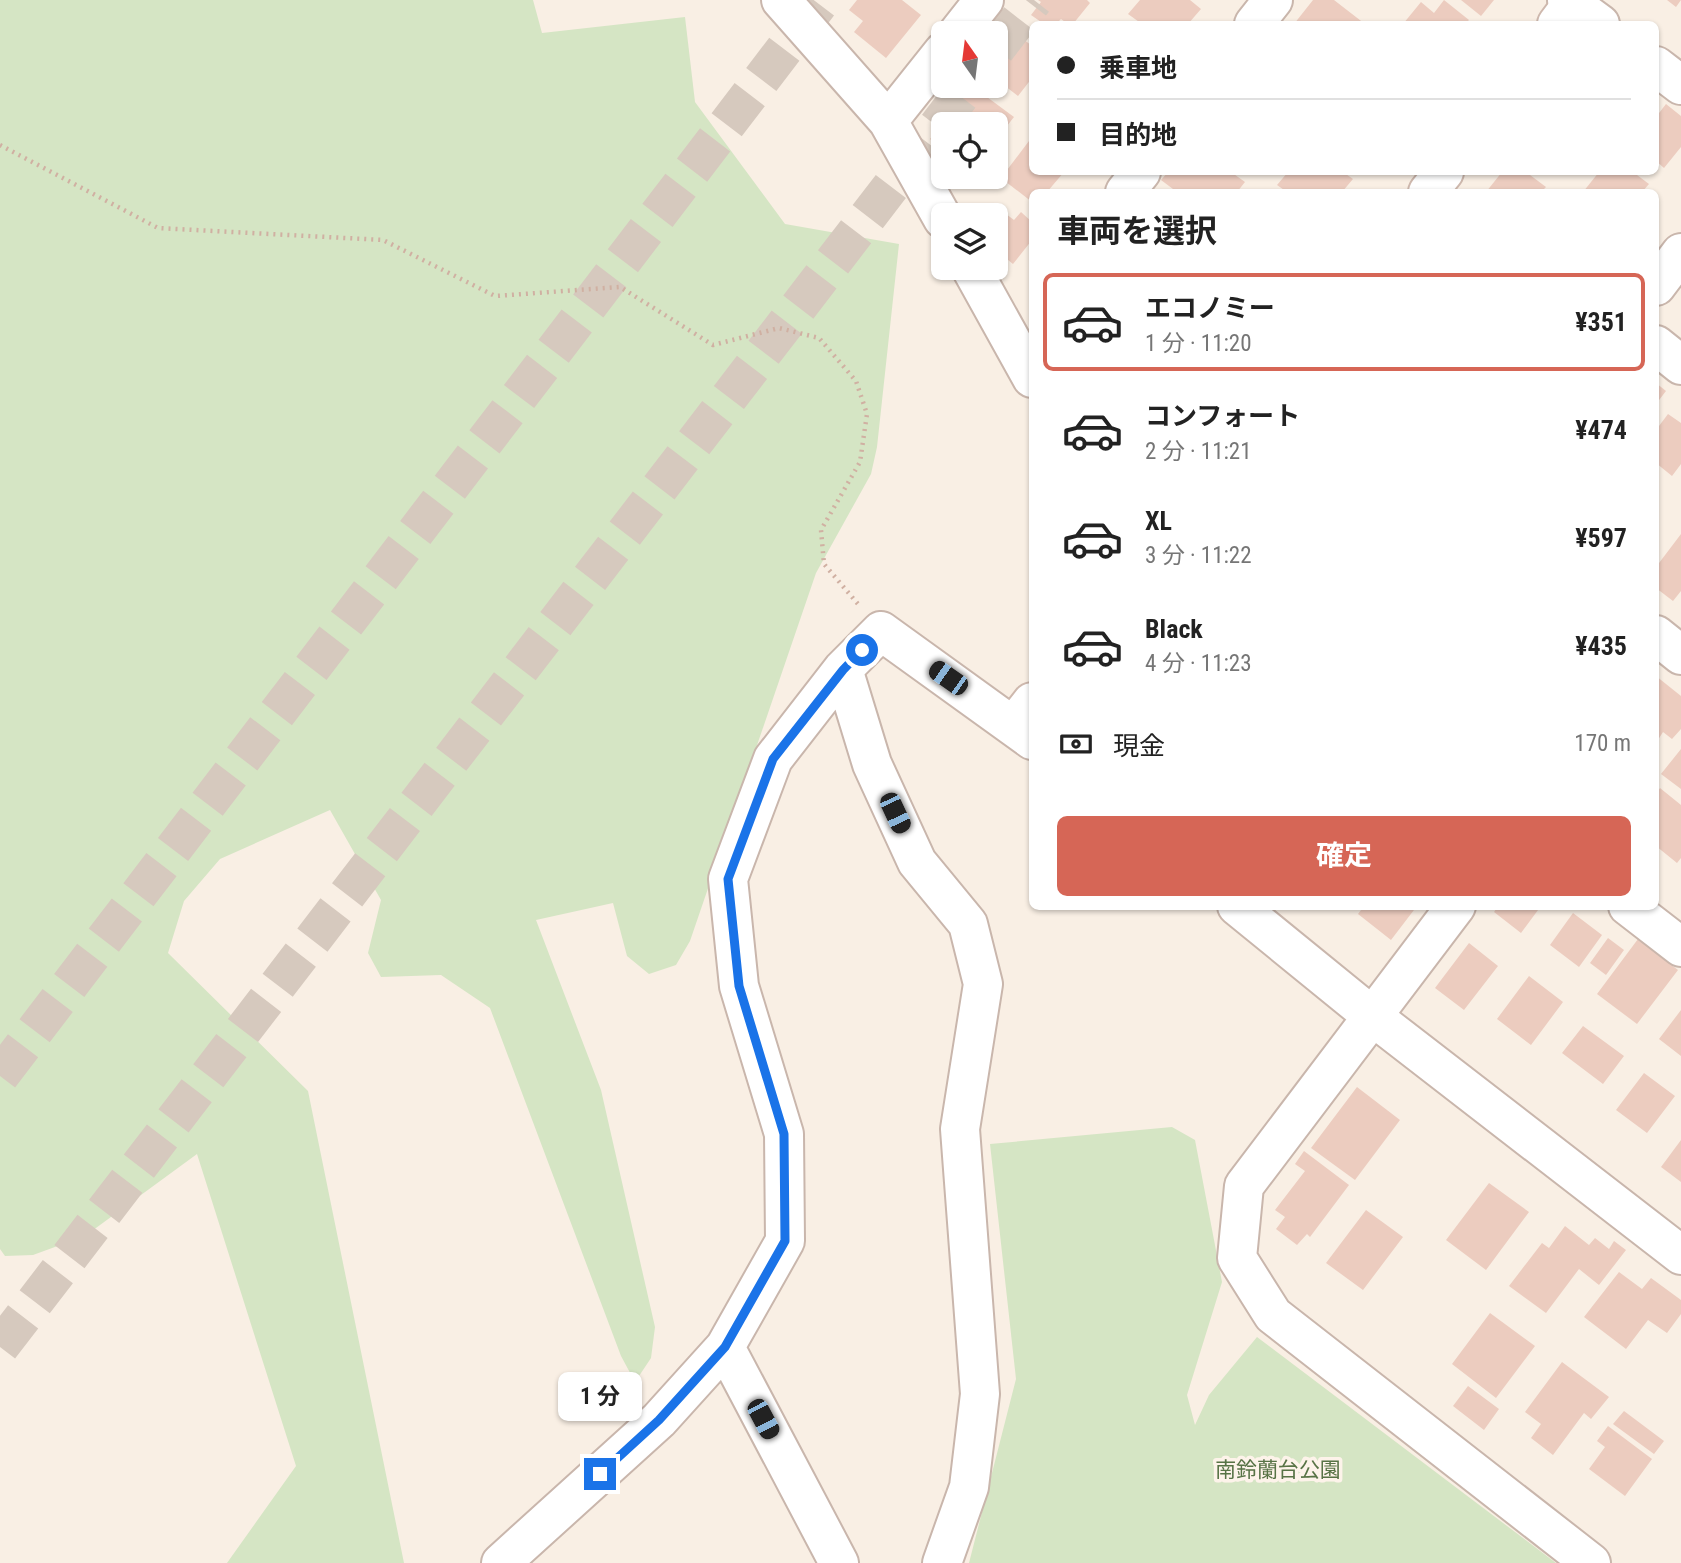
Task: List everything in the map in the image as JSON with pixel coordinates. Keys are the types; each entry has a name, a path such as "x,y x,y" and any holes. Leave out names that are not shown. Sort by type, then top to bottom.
{"street":[{"path":"781,0 888,121 934,203"},
{"path":"967,21 984,0"},
{"path":"1256,21 1273,0"},
{"path":"888,121 931,67"},
{"path":"1659,68 1681,85"},
{"path":"1128,189 1139,175"},
{"path":"1430,189 1442,175"},
{"path":"1659,282 1681,253"},
{"path":"981,280 1022,327 1029,363"},
{"path":"1659,347 1681,365"},
{"path":"501,1563 659,1420 725,1347 785,1241 784,1134 739,986 728,879 773,759 843,670 881,631 1026,723"},
{"path":"1659,637 1681,654"},
{"path":"843,670 872,764 917,862 968,924 983,984 960,1129 980,1394 969,1487 942,1563"},
{"path":"1242,910 1372,1016 1681,1255"},
{"path":"1453,910 1244,1186 1237,1258 1273,1315 1591,1563"},
{"path":"1633,910 1681,947"},
{"path":"725,1347 839,1563"}],"path":[{"path":"0,145 158,228 383,240 495,296 620,288 713,345 779,328 819,338 856,381 867,414 860,462 821,530 824,564 881,631"}],"green space":[{"path":"0,0 533,0 542,33 685,17 695,102 785,224 899,244 877,447 871,474 816,573 690,941 676,965 649,974 627,956 613,903 536,920 601,1090 655,1327 651,1358 635,1382 621,1356 490,1008 441,975 381,977 368,953 381,900 330,810 220,859 184,901 168,953 308,1091 404,1563 227,1563 296,1466 197,1154 85,1236 33,1255 5,1256 0,1249"},
{"name":"南鈴蘭台公園","path":"1172,1127 1195,1140 1222,1282 1187,1395 1195,1425 1209,1395 1257,1337 1556,1563 969,1563 1016,1379 990,1144"}],"building":[{"path":"857,0 902,0 921,15 886,58 854,32 863,21 849,10"},
{"path":"1038,0 1087,0 1090,3 1075,21 1040,21 1031,15 1041,2"},
{"path":"1140,0 1190,0 1201,9 1191,21 1138,21 1128,14"},
{"path":"1313,0 1334,0 1361,21 1296,21"},
{"path":"1444,0 1469,20 1405,21 1421,2 1434,13"},
{"path":"1461,0 1494,0 1481,16"},
{"path":"1667,0 1681,0 1676,7"},
{"path":"1008,27 1029,44 1029,82 1018,96 1008,88"},
{"path":"962,98 988,98 1007,112 951,112"},
{"path":"1666,104 1681,116 1681,147 1664,168 1659,164 1659,113"},
{"path":"1008,113 1014,117 1008,125"},
{"path":"1029,141 1029,175 1061,175 1050,189 1029,189 1029,200 1008,183 1008,169"},
{"path":"1165,175 1235,175 1245,182 1239,189 1173,189 1161,180"},
{"path":"1285,175 1347,175 1353,179 1345,189 1283,189 1277,185"},
{"path":"1500,175 1530,175 1546,187 1544,189 1488,189"},
{"path":"1597,175 1637,175 1649,184 1645,189 1585,189"},
{"path":"1021,212 1029,219 1029,244 1013,264 1008,260 1008,216 1014,220"},
{"path":"1659,385 1666,391 1659,400"},
{"path":"1668,414 1681,423 1681,464 1672,476 1659,465 1659,426"},
{"path":"1681,534 1681,591 1673,601 1659,590 1659,563"},
{"path":"1659,678 1681,696 1681,729 1672,739 1663,732 1659,738"},
{"path":"1681,749 1681,789 1661,774"},
{"path":"1659,790 1681,805 1681,858 1677,863 1659,848"},
{"path":"1361,910 1414,910 1391,940 1358,914"},
{"path":"1495,910 1538,910 1521,933 1494,912"},
{"path":"1573,913 1602,935 1579,967 1550,945"},
{"path":"1608,938 1624,950 1606,975 1590,963"},
{"path":"1638,939 1678,970 1637,1024 1597,994"},
{"path":"1469,943 1498,966 1464,1010 1435,988"},
{"path":"1529,976 1563,1002 1531,1045 1497,1019"},
{"path":"1681,1010 1681,1056 1659,1039"},
{"path":"1583,1026 1624,1056 1603,1084 1562,1053"},
{"path":"1644,1073 1675,1096 1647,1133 1616,1110"},
{"path":"1357,1087 1400,1120 1355,1180 1311,1148"},
{"path":"1681,1140 1681,1182 1661,1167"},
{"path":"1304,1151 1349,1185 1310,1237 1307,1234 1297,1245 1276,1229 1285,1217 1275,1210 1305,1171 1295,1164"},
{"path":"1489,1183 1529,1212 1486,1270 1446,1240"},
{"path":"1366,1210 1403,1237 1363,1290 1326,1263"},
{"path":"1565,1226 1589,1245 1595,1238 1609,1249 1614,1241 1626,1250 1599,1285 1579,1269 1546,1313 1509,1286 1542,1243 1549,1248"},
{"path":"1619,1272 1642,1289 1651,1278 1681,1300 1681,1314 1667,1333 1648,1320 1626,1349 1584,1317"},
{"path":"1490,1313 1535,1346 1496,1398 1452,1364"},
{"path":"1562,1362 1609,1397 1591,1419 1584,1413 1553,1455 1531,1438 1541,1424 1525,1412"},
{"path":"1468,1386 1499,1409 1484,1430 1453,1406"},
{"path":"1624,1411 1664,1441 1654,1454 1613,1424"},
{"path":"1608,1426 1652,1459 1625,1496 1589,1469 1605,1447 1597,1441"}],"tunnel":[{"path":"0,1076 822,0"},
{"path":"1008,34 1034,0"},
{"path":"0,1347 959,98"}],"route":[{"path":"600,1474 659,1420 725,1347 785,1241 784,1134 739,986 728,879 773,759 862,650"}]}
